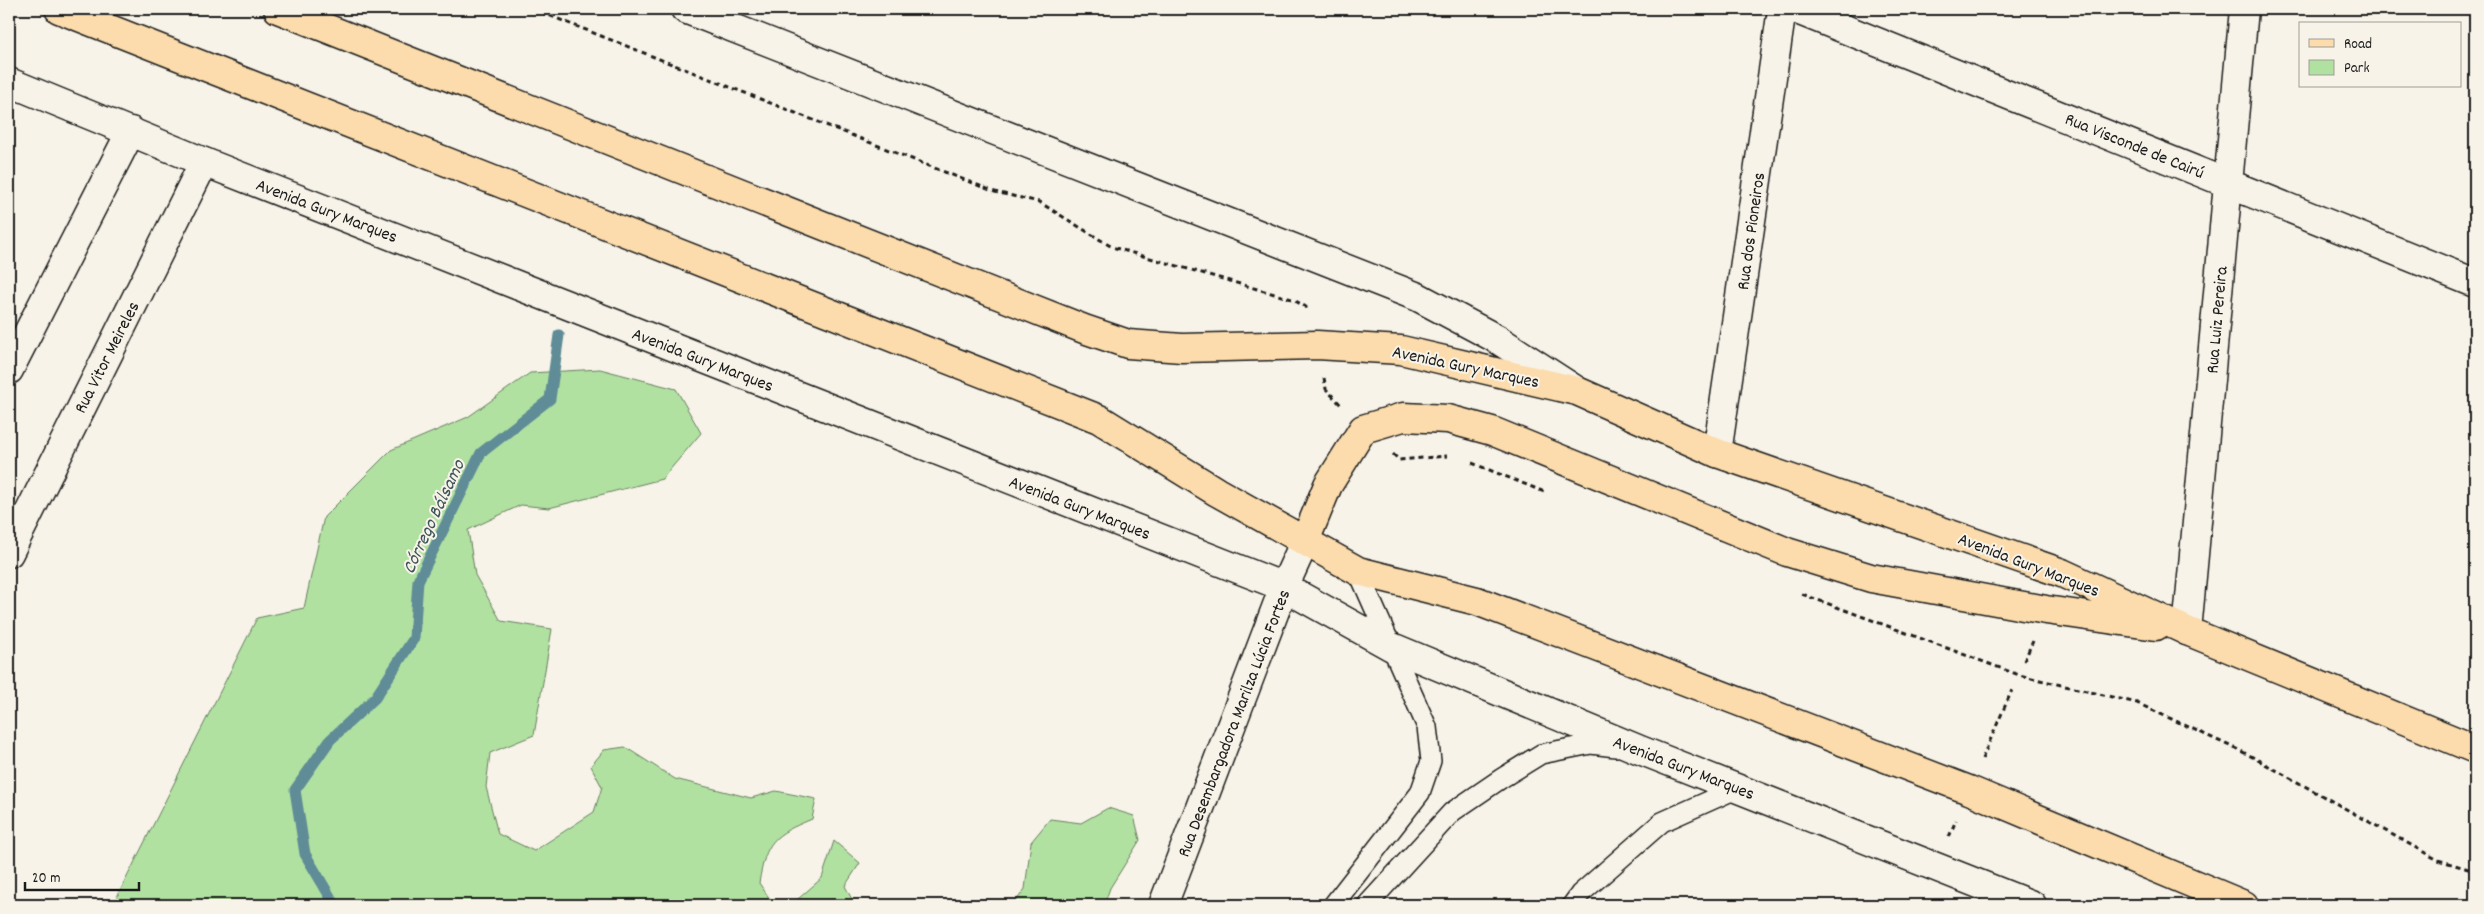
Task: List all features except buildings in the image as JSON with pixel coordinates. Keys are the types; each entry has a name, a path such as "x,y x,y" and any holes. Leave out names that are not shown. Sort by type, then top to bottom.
{"main road":[{"path":"59,9 1099,419 1218,492 1358,571 1477,601 1969,790 2244,905"},
{"name":"Avenida Gury Marques","path":"278,9 1084,329 1128,344 1182,348 1317,345 1401,350 1577,391"},
{"name":"Avenida Gury Marques","path":"685,9 1418,297 1497,339 1577,391 1717,453 2062,573 2187,631 2475,749"},
{"name":"Rua dos Pioneiros","path":"1717,453 1782,9"},
{"name":"Rua Visconde de Cairú","path":"1795,9 2229,182 2475,283"},
{"name":"Rua Luiz Pereira","path":"2187,631 2244,9"},
{"name":"Avenida Gury Marques","path":"9,82 204,162 1284,587 1392,647 1640,750 2032,905"},
{"path":"9,370 131,131"},
{"name":"Rua Vitor Meireles","path":"9,553 204,162"},
{"path":"1305,541 1328,485 1363,429 1403,418 1448,419 1492,431 1787,552 1871,578 2046,610 2187,631"},
{"name":"Rua Desembargadora Marilza Lúcia Fortes","path":"1164,905 1284,587 1305,541"}],"lane":[{"path":"1333,905 1420,793 1431,761 1427,727 1358,571"},
{"path":"1367,905 1452,812 1541,754 1591,744 1640,750"},
{"path":"1572,905 1580,894 1662,822 1738,788"}],"path":[{"path":"533,9 995,192 1039,202 1112,246 1292,299 1306,307 1317,345 1326,389 1363,429 1399,460 1453,455"},
{"path":"1471,463 1553,496"},
{"path":"1800,594 2018,675 2137,703 2247,754 2438,860 2475,871"},
{"path":"2024,661 2035,638"},
{"path":"1981,762 2012,690"},
{"path":"1947,842 1957,818"}],"green space":[{"path":"600,369 676,389 701,433 662,479 549,508 521,505 468,530 475,575 501,621 552,629 534,735 490,753 486,787 498,834 534,851 594,812 602,787 591,766 604,750 625,747 675,779 751,798 776,791 816,799 812,819 780,835 774,841 765,858 759,883 774,905 113,905 257,618 304,608 324,517 391,450 468,417 530,373"},
{"path":"1108,808 1134,816 1140,840 1110,888 1104,905 1013,905 1025,889 1031,842 1050,819 1081,823"},
{"path":"834,841 860,863 845,886 855,905 784,905 798,899 822,878"}],"waterway":[{"name":"Córrego Bálsamo","path":"335,905 305,854 295,790 330,740 375,698 414,638 418,581 481,453 550,399 559,335"}]}
